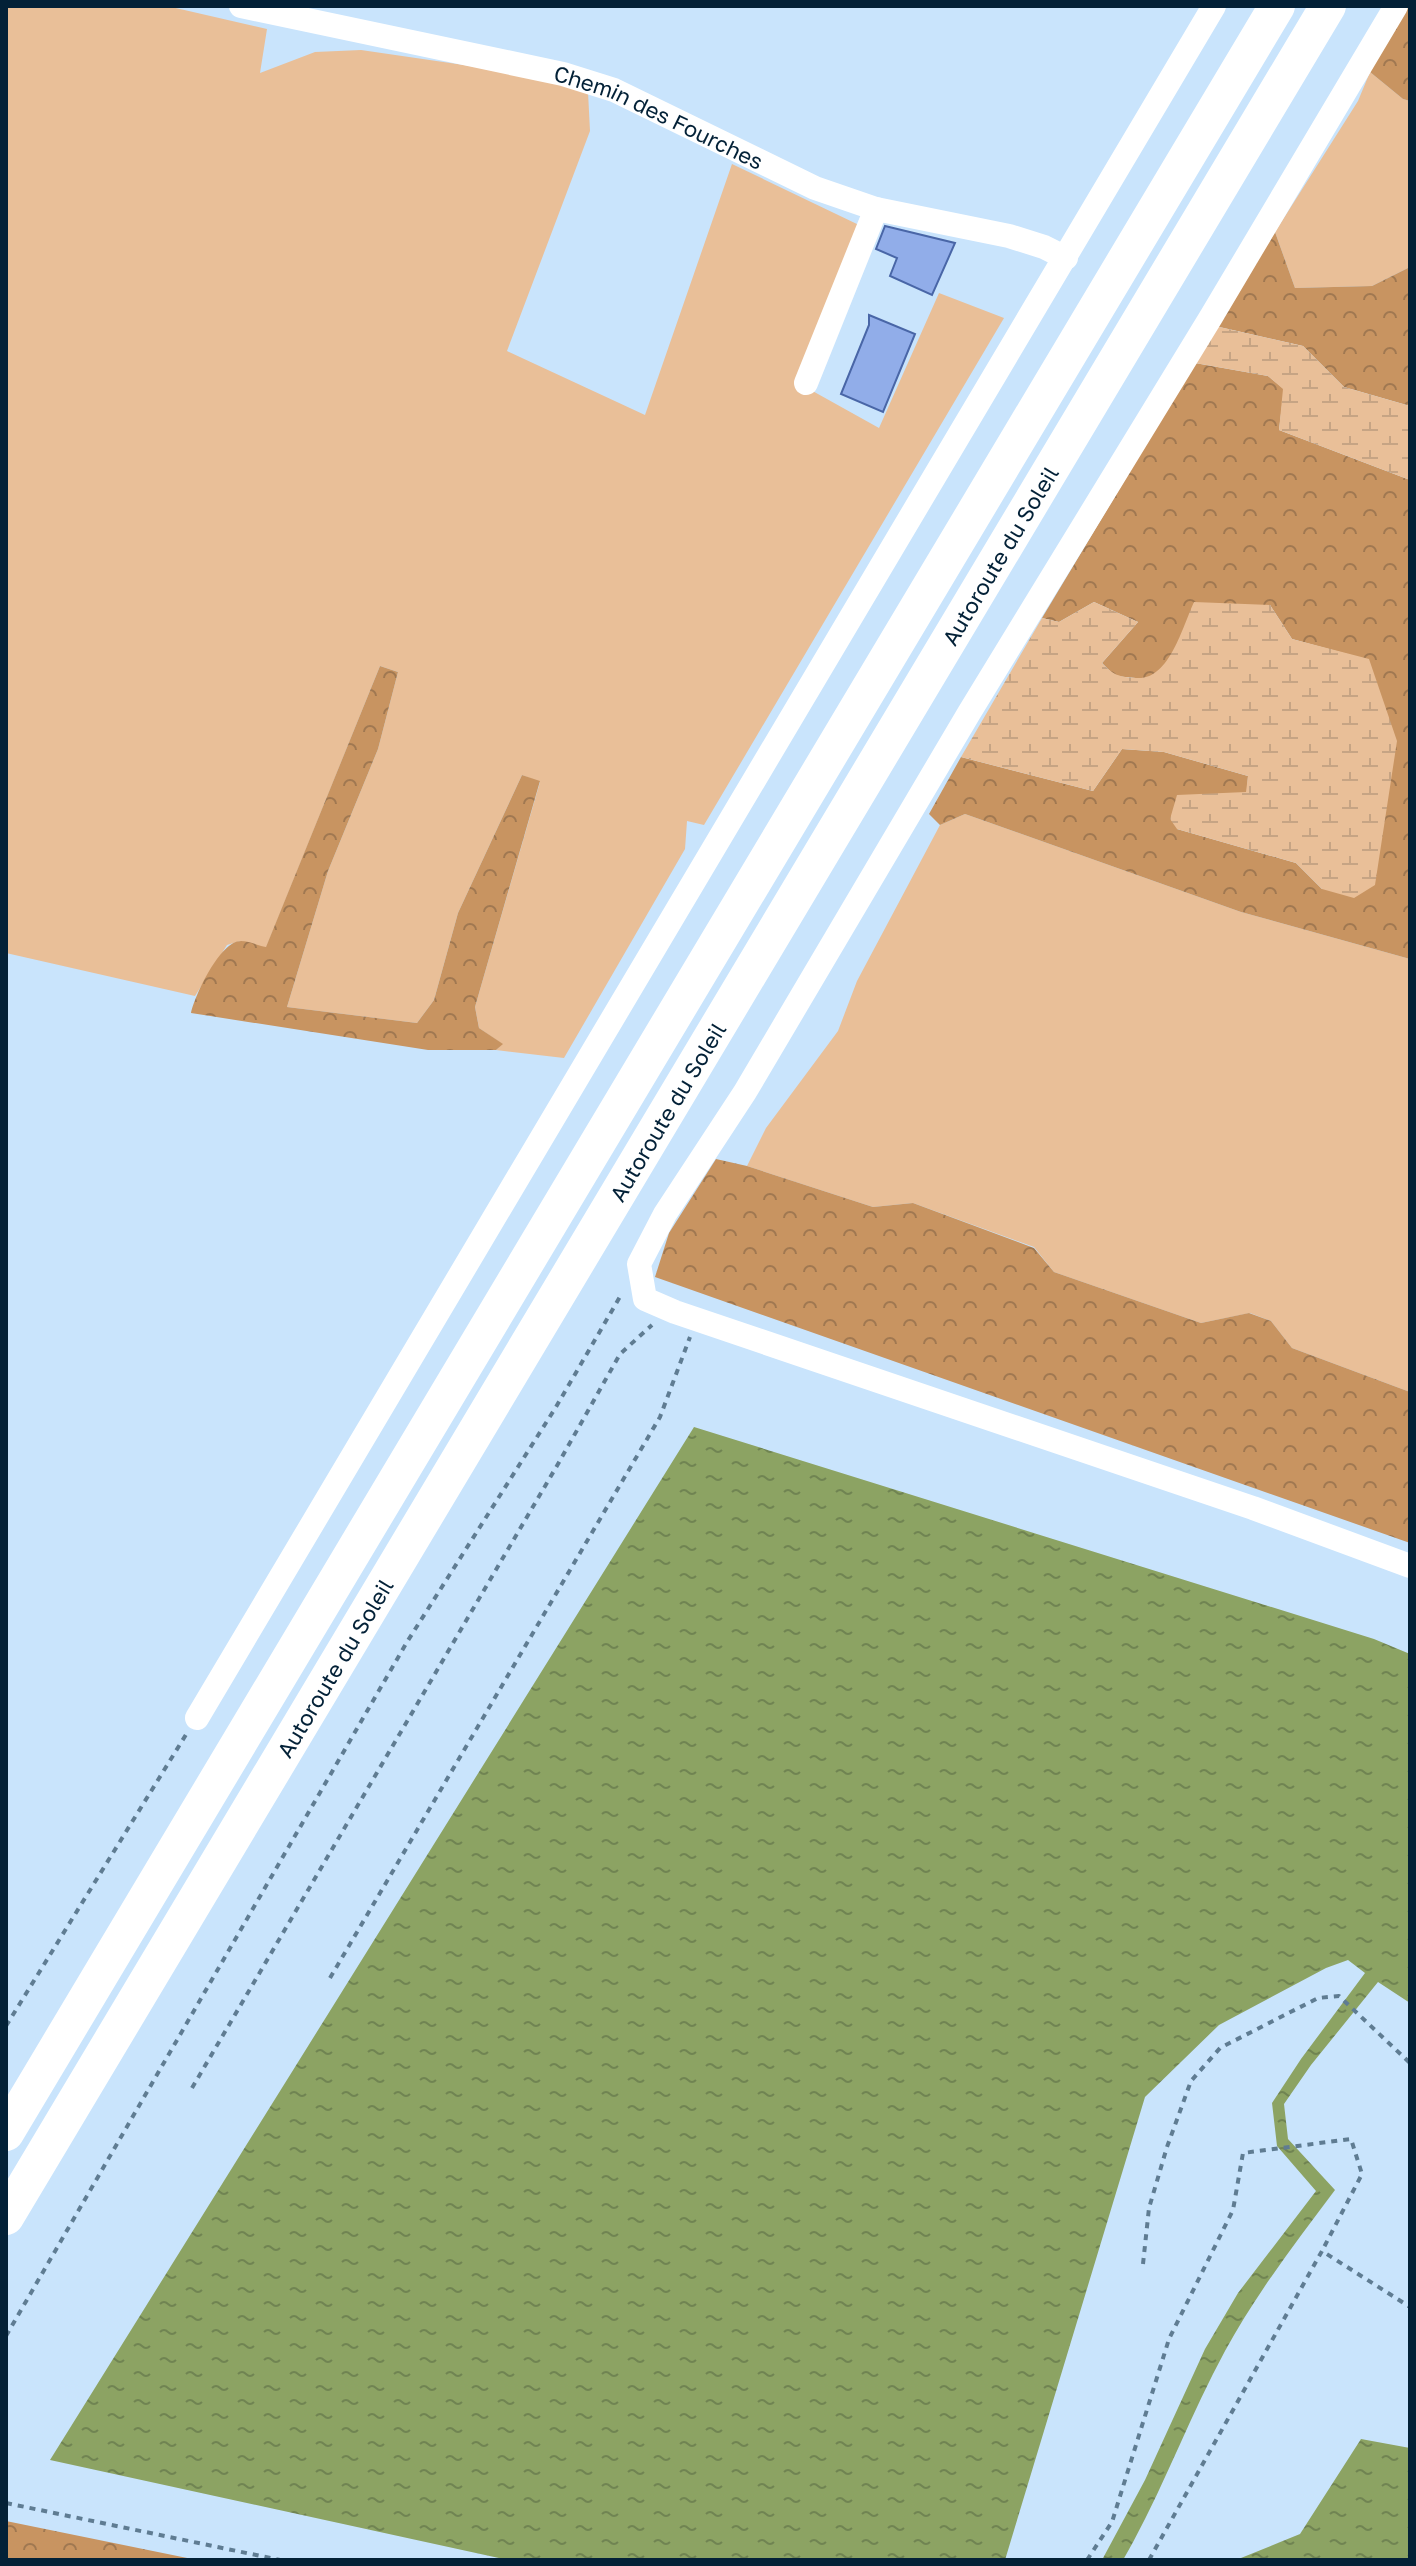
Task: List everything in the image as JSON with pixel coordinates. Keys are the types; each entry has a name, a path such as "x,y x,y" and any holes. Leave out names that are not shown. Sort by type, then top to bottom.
{"highway":[{"name":"Autoroute du Soleil","path":"6,2133 1277,6"},
{"name":"Autoroute du Soleil","path":"6,2217 1328,6"}],"street":[{"name":"Chemin des Fourches","path":"241,6 563,74 614,90 815,188 876,209 1009,236 1056,253"},
{"path":"197,1718 1056,253 1214,6"},
{"path":"1396,6 1211,317 969,713 745,1092 665,1214 639,1264 645,1299 686,1316 1253,1508 1410,1566"},
{"path":"806,383 876,209"}],"path":[{"path":"6,2336 407,1642 556,1407 639,1264"},
{"path":"330,1978 660,1417 686,1316"},
{"path":"192,2088 620,1354 651,1326 686,1316"},
{"path":"6,2026 197,1718"},
{"path":"1143,2264 1149,2208 1172,2134 1191,2081 1220,2048 1318,1998 1339,1996 1410,2063"},
{"path":"1087,2560 1112,2522 1169,2339 1233,2210 1243,2153 1351,2139 1362,2174 1149,2560"},
{"path":"1322,2251 1410,2307"},
{"path":"6,2503 280,2560"}],"green space":[{"path":"6,6 167,6 267,29 260,73 315,52 361,50 505,71 588,92 590,131 507,351 645,415 732,164 859,225 800,384 879,428 939,293 1004,318 704,825 687,821 685,849 564,1058 496,1050 502,1044 479,1028 475,1007 540,782 522,775 458,913 434,1000 417,1023 287,1007 328,871 378,749 398,672 380,666 266,948 240,941 227,945 195,996 6,953"},
{"path":"1408,6 1410,101 1403,99 1370,72"},
{"path":"1370,72 1403,99 1410,101 1410,267 1372,286 1295,288 1275,232 1358,101"},
{"path":"1275,232 1295,288 1372,286 1410,267 1410,406 1344,387 1303,346 1215,326"},
{"path":"1215,326 1303,346 1344,387 1410,406 1410,480 1279,430 1283,389 1268,376 1195,363"},
{"path":"1195,363 1268,376 1284,389 1279,430 1410,480 1410,959 1241,912 965,814 940,825 929,814 961,757 1093,791 1122,749 1164,752 1248,776 1247,792 1177,829 1296,863 1322,889 1369,660 1292,639 1270,605 1146,679 1115,676 1102,663 1138,622 1094,602 1059,622 1042,618"},
{"path":"1094,602 1138,622 1102,663 1113,673 1125,677 1147,677 1166,662 1194,602 1270,605 1292,639 1369,659 1397,741 1375,885 1354,898 1322,889 1296,863 1177,829 1170,819 1177,795 1246,792 1248,776 1164,752 1122,749 1093,791 961,757 1042,618 1059,622"},
{"path":"380,666 398,672 378,749 328,871 287,1007 417,1023 434,1000 458,913 522,775 540,781 475,1007 479,1028 503,1044 496,1050 428,1050 191,1013 203,982 225,950 241,941 266,947"},
{"path":"965,814 1241,912 1410,959 1410,1392 1292,1348 1271,1321 1250,1313 1201,1323 1054,1272 1034,1247 913,1203 873,1207 747,1166 766,1128 838,1031 857,981 940,825"},
{"path":"716,1159 873,1207 913,1203 1034,1248 1054,1272 1201,1323 1249,1313 1271,1321 1292,1348 1410,1392 1410,1543 655,1277 669,1233"},
{"path":"6,2521 197,2560 6,2560"}],"water":[{"path":"694,1427 1374,1639 1410,1654 1410,2003 1378,1982 1311,2065 1284,2104 1288,2139 1335,2190 1237,2330 1123,2560 1102,2560 1145,2480 1205,2349 1238,2293 1316,2191 1277,2146 1272,2103 1365,1973 1348,1960 1326,1968 1219,2025 1145,2097 1005,2560 508,2560 50,2460"},
{"path":"1361,2439 1410,2448 1410,2560 1236,2560 1300,2534"}],"building":[{"path":"885,226 955,243 932,295 890,276 897,258 876,249"},
{"path":"869,315 915,334 883,412 841,394 869,325"}]}
